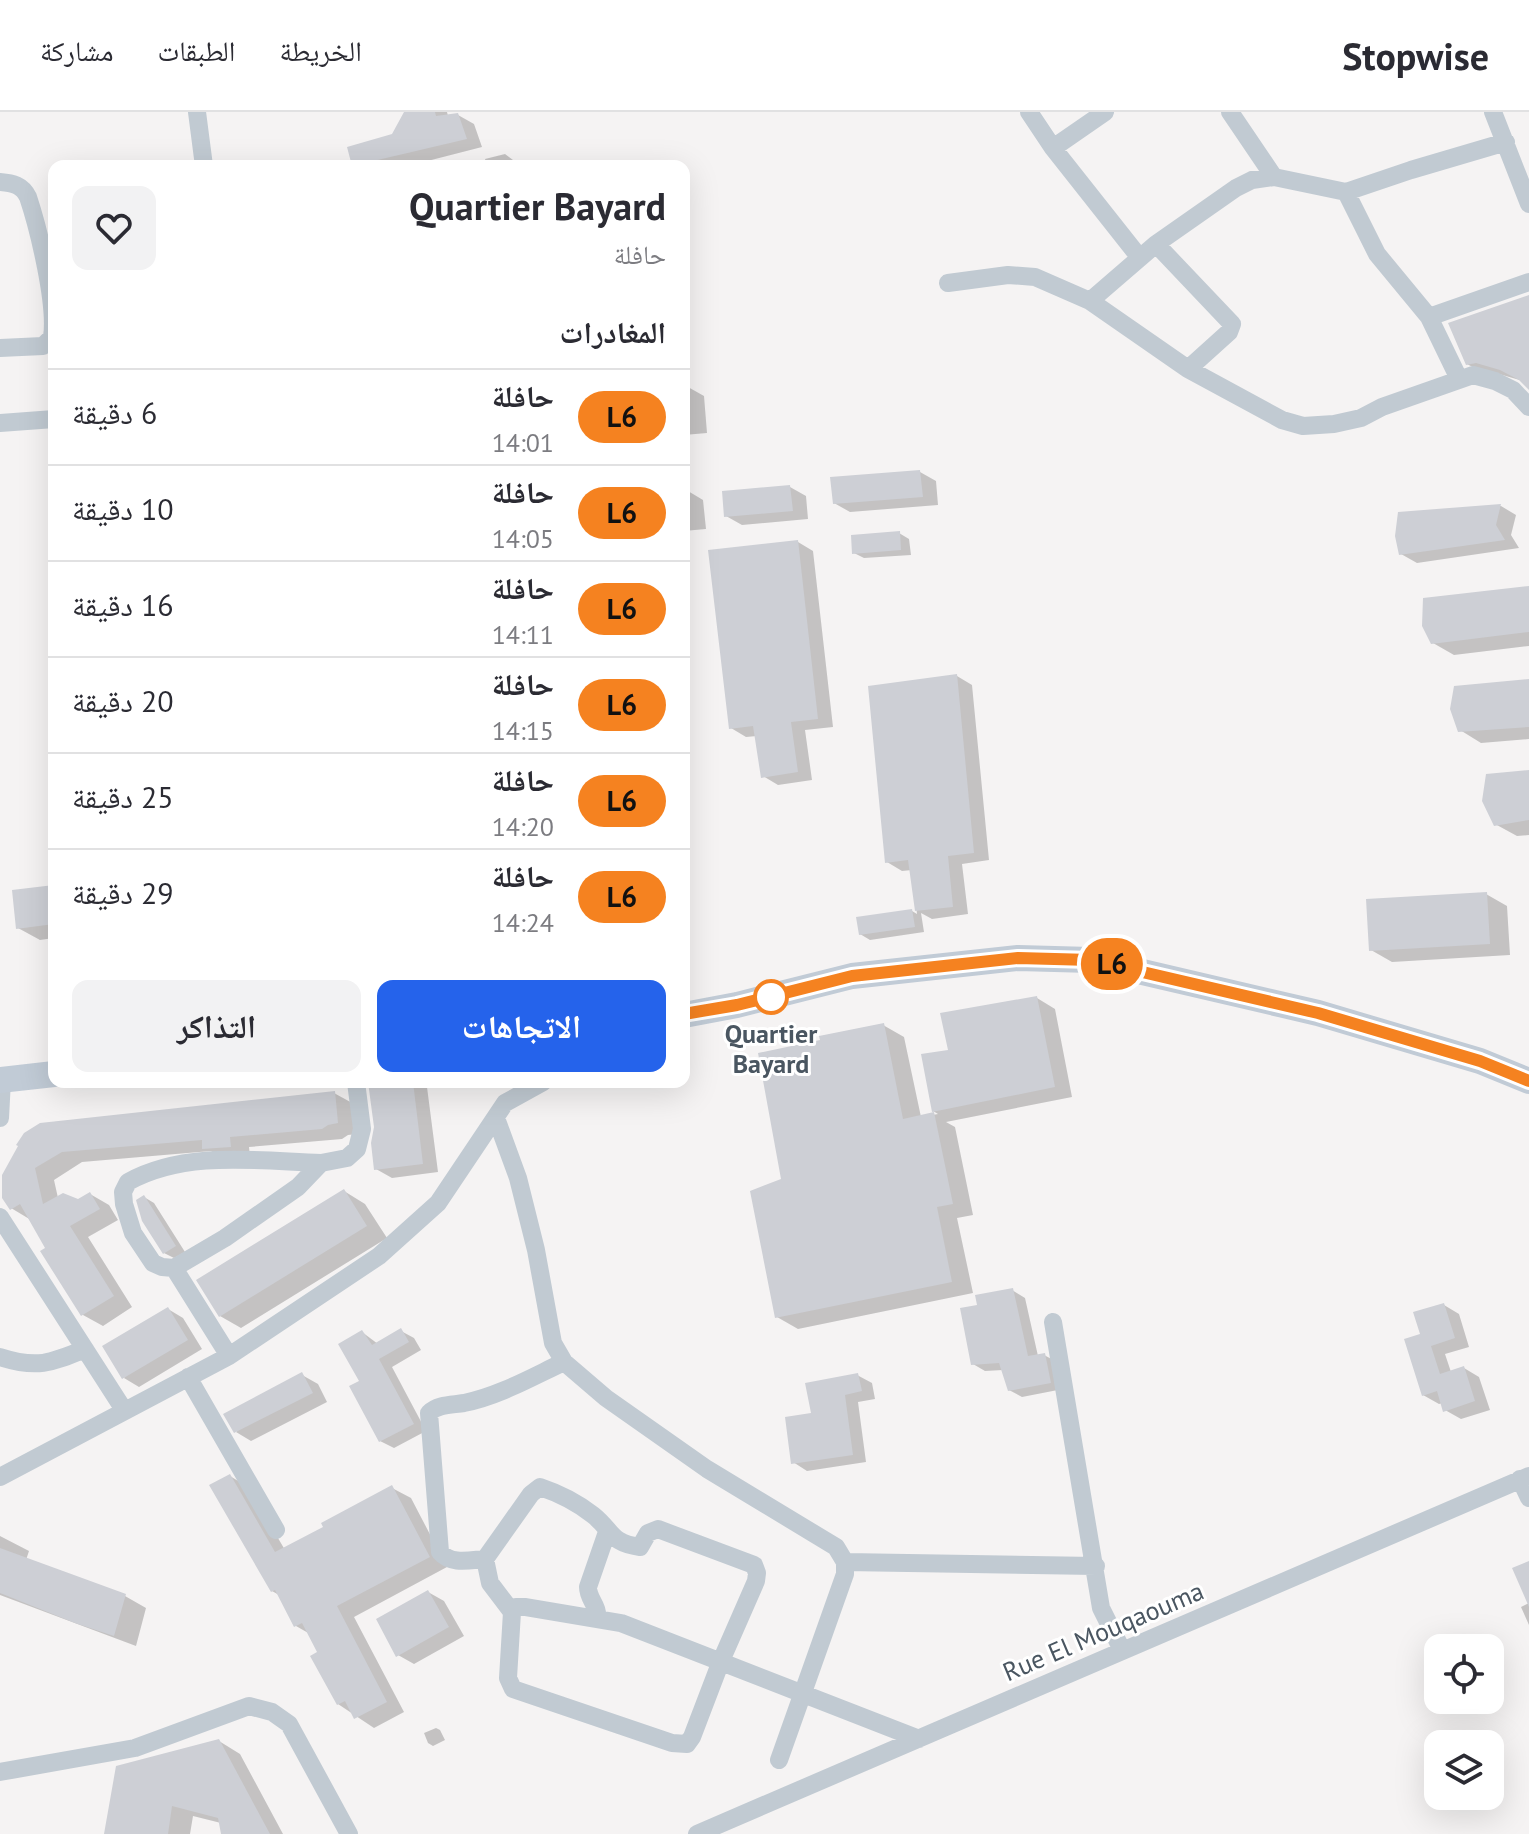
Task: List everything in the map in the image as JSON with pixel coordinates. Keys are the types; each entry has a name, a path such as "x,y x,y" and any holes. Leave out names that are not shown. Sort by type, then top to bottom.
{"main road":[{"path":"690,1014 852,976 1018,958 1091,960 1318,1013 1480,1061 1529,1081"},
{"path":"1,1080 48,1075"}],"street":[{"path":"197,112 203,160"},
{"path":"1029,112 1053,148 1140,258"},
{"path":"1053,148 1105,112"},
{"path":"1230,112 1274,177"},
{"path":"1493,112 1529,204"},
{"path":"1090,301 1156,244 1252,180 1274,177 1346,192 1506,142"},
{"path":"0,182 13,183 28,197 43,255 48,294"},
{"path":"1346,192 1377,254 1429,317 1459,379"},
{"path":"1156,244 1232,324 1229,332 1188,369"},
{"path":"948,283 1022,274 1035,277 1090,301 1188,369 1282,420 1303,426 1361,418 1382,407 1473,375 1513,390 1529,407"},
{"path":"1429,317 1529,282"},
{"path":"0,348 48,344"},
{"path":"0,423 48,419"},
{"path":"0,1118 1,1080"},
{"path":"321,1163 298,1187 225,1238 174,1268 153,1263 133,1233 124,1204 123,1192 128,1182 167,1165 202,1162 321,1163 347,1158 357,1149 362,1129 357,1088"},
{"path":"501,1088 500,1110 536,1250 553,1343 564,1362 606,1398 707,1469 836,1547 845,1562 845,1574 779,1760"},
{"path":"0,1477 229,1356 379,1256 438,1203 500,1110 534,1088"},
{"path":"0,1217 124,1410"},
{"path":"174,1268 229,1356"},
{"path":"1053,1322 1101,1608 1122,1650"},
{"path":"0,1357 18,1363 49,1364 85,1349"},
{"path":"485,1559 457,1561 447,1559 440,1552 429,1413 434,1408 495,1393 564,1362"},
{"path":"188,1377 276,1530"},
{"path":"1525,1478 1529,1498"},
{"name":"Rue El Mouqaouma","path":"697,1834 1525,1478"},
{"path":"512,1612 490,1583 485,1559 531,1494 540,1487 591,1513 612,1538 640,1547 648,1533 658,1529 754,1565 756,1581 721,1661 692,1737 687,1744 680,1745 513,1689 508,1678 512,1612 516,1607 526,1607 621,1623 721,1661 919,1739"},
{"path":"597,1619 596,1604 588,1594 588,1587 607,1532"},
{"path":"845,1562 1096,1566"},
{"path":"0,1772 135,1748 249,1706 272,1712 289,1724 349,1834"}],"building":[{"path":"404,112 435,112 436,116 458,113 467,139 378,160 350,160 347,147 392,134"},
{"path":"1529,295 1529,390 1519,380 1500,370 1476,363 1466,365 1448,323"},
{"path":"920,470 923,497 833,504 830,477"},
{"path":"790,485 793,511 724,517 722,491"},
{"path":"1501,504 1496,525 1505,540 1399,555 1395,536 1398,512"},
{"path":"900,531 901,550 852,554 851,535"},
{"path":"798,540 818,719 791,722 798,772 761,778 753,726 729,729 708,550"},
{"path":"1529,586 1529,632 1431,644 1422,626 1423,598"},
{"path":"957,674 974,853 948,856 953,907 915,911 908,860 885,863 868,686"},
{"path":"1529,679 1529,727 1458,732 1450,709 1454,686"},
{"path":"1529,770 1529,820 1494,826 1482,801 1486,774"},
{"path":"48,886 48,925 16,929 12,890"},
{"path":"1487,892 1490,944 1369,951 1366,899"},
{"path":"912,909 915,927 859,935 856,917"},
{"path":"1037,996 1055,1087 932,1112 921,1054 948,1050 940,1013"},
{"path":"884,1023 903,1119 934,1112 953,1204 937,1207 952,1282 775,1318 750,1191 781,1179 758,1053 820,1040 819,1036"},
{"path":"369,1088 414,1088 423,1164 374,1170 371,1143 374,1127"},
{"path":"335,1091 338,1123 322,1129 230,1137 231,1147 202,1149 202,1140 62,1152 35,1168 43,1204 63,1193 78,1199 90,1192 100,1209 70,1226 114,1296 81,1316 40,1251 45,1248 20,1204 10,1210 2,1198 2,1175 16,1145 24,1133 40,1123"},
{"path":"344,1189 367,1226 219,1317 196,1280"},
{"path":"144,1195 176,1246 163,1254 142,1221 136,1200"},
{"path":"1013,1288 1028,1356 1045,1353 1051,1383 1008,1391 999,1363 971,1365 960,1308 977,1305 975,1295"},
{"path":"1444,1303 1455,1338 1431,1346 1440,1374 1464,1366 1475,1401 1443,1412 1437,1391 1422,1396 1404,1339 1420,1334 1413,1312"},
{"path":"168,1307 188,1340 122,1379 102,1346"},
{"path":"401,1328 409,1342 379,1359 414,1424 379,1442 349,1386 359,1381 338,1344 362,1330 372,1345"},
{"path":"302,1372 313,1393 234,1433 223,1414"},
{"path":"858,1373 862,1391 845,1395 853,1455 791,1464 785,1417 811,1413 805,1383"},
{"path":"230,1474 275,1552 392,1485 430,1557 337,1606 387,1702 354,1719 345,1701 337,1705 310,1656 317,1652 302,1623 294,1627 275,1590 271,1592 209,1485"},
{"path":"0,1548 126,1594 114,1636 0,1593"},
{"path":"1529,1561 1529,1607 1512,1568"},
{"path":"428,1590 449,1627 396,1657 376,1619"},
{"path":"219,1739 270,1834 221,1834 218,1818 172,1806 168,1834 104,1834 116,1766"}],"bus line":[{"name":"L6","path":"690,1013 737,1005 852,976 1018,958 1091,960 1318,1013 1480,1061 1529,1081"}],"place":[{"name":"Quartier Bayard","path":"771,997"}]}
